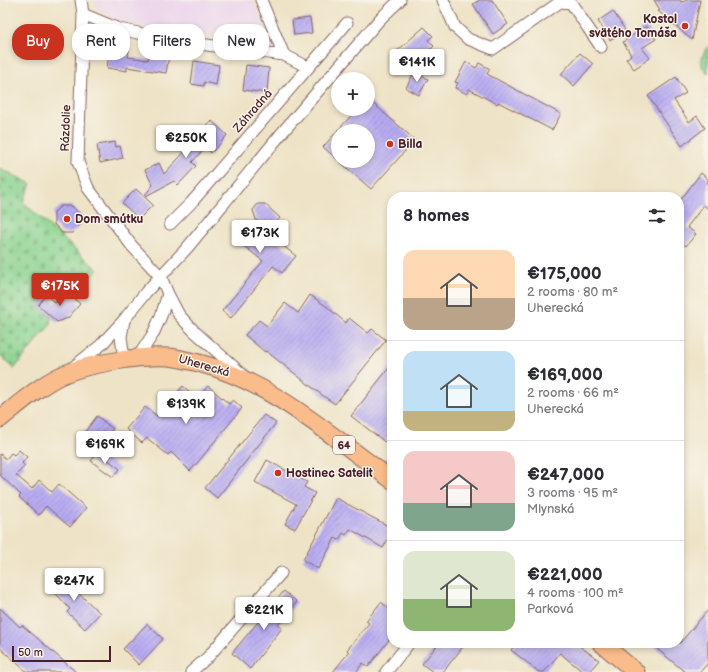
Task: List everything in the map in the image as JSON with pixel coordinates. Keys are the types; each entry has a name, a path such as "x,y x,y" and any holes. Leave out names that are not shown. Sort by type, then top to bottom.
{"main road":[{"name":"Uherecká","path":"0,418 38,389 62,375 99,364 131,358 171,357 231,373 250,382 310,420 387,476"},
{"path":"607,648 636,672"}],"street":[{"name":"Rázdolie","path":"81,0 83,14 78,162 88,188 132,246 161,277"},
{"path":"261,0 284,55"},
{"path":"62,375 101,345 124,320 146,292 187,248 281,134 380,19 400,0"},
{"path":"443,0 455,27 468,39 493,49 560,2 571,3 602,47"},
{"path":"83,14 119,29 176,41 284,55 308,67"},
{"name":"Záhradná","path":"170,224 192,202 347,23"},
{"path":"161,277 179,315 250,382"},
{"path":"124,320 122,337 131,358 154,334 168,294"},
{"path":"191,672 208,657 281,572"},
{"path":"386,672 405,648"}],"shaded area":[{"path":"94,0 253,0 264,24 213,24 213,36 205,35 205,24 138,24 138,26 119,23 96,8"}],"green space":[{"path":"708,46 708,73 703,67 702,57"},
{"path":"0,168 31,184 23,202 98,270 82,286 70,283 51,300 39,306 52,318 50,320 51,324 14,369 0,355"}],"building":[{"path":"480,0 492,0 508,24 493,34 473,4"},
{"name":"Kostol svätého Tomáša","path":"654,0 680,0 681,2 688,0 700,0 692,40 658,11 660,10"},
{"path":"613,11 625,30 610,40 598,21"},
{"path":"310,18 312,33 294,35 292,20"},
{"path":"646,26 656,39 642,48 650,58 634,69 626,59 631,55 623,42"},
{"path":"424,27 433,36 428,40 434,46 411,68 396,52"},
{"path":"580,53 593,64 574,86 561,74"},
{"path":"130,57 138,58 138,60 168,60 166,73 127,67 127,71 107,68 108,60 130,60"},
{"path":"194,61 219,65 216,85 204,82 204,86 191,84"},
{"path":"466,62 476,68 479,63 490,69 487,74 561,114 552,130 469,89 467,94 455,88 458,83 455,82"},
{"path":"246,65 269,68 267,93 243,90"},
{"path":"414,72 428,79 419,95 406,88"},
{"path":"676,77 686,93 674,100 689,122 697,116 705,128 682,146 648,96"},
{"name":"Billa","path":"375,105 415,140 371,189 347,168 375,168 375,124 344,124 351,116 375,116"},
{"path":"211,120 211,123 212,121 227,135 220,144 211,153 206,147 192,162 196,166 178,185 174,181 146,196 145,195 153,185 145,170 159,163 164,174 191,145 197,142 195,137"},
{"name":"Billa","path":"331,138 331,154 323,147"},
{"path":"115,142 116,147 120,146 123,158 100,163 97,145"},
{"path":"701,173 708,179 708,209 704,205 687,227 696,234 686,246 684,245 684,195"},
{"path":"136,189 153,205 139,219 122,203"},
{"path":"258,204 265,204 280,218 267,233 296,256 282,273 273,266 231,318 222,311 263,261 240,243 236,238 235,233 243,222 260,233 253,210"},
{"name":"Dom smútku","path":"61,206 72,206 80,214 81,224 72,233 62,233 54,224 54,212"},
{"path":"66,291 80,304 68,318 57,322 38,305 46,295 55,303"},
{"path":"310,295 346,323 349,318 368,333 372,329 386,340 335,404 266,351 265,352 245,335 259,320 267,326 285,303 298,313"},
{"path":"387,370 387,439 385,442 351,416"},
{"path":"183,386 197,399 208,386 229,404 233,400 242,408 190,471 171,452 168,455 147,438 142,443 126,429 145,407 157,416"},
{"path":"264,415 276,423 217,498 205,488"},
{"path":"97,416 113,429 97,448 82,436"},
{"path":"19,450 27,457 22,463 25,466 16,475 32,489 39,480 52,492 59,484 86,508 70,527 46,506 39,515 19,497 21,495 0,475 0,454 6,459 11,453 14,455"},
{"path":"98,452 120,469 113,477 91,461"},
{"path":"267,460 307,482 304,487 315,493 295,529 285,524 296,504 255,482"},
{"path":"336,498 387,525 387,541 383,548 350,529 346,535 343,533 339,540 335,538 318,569 303,560"},
{"path":"62,573 75,586 73,588 100,613 85,629 67,612 70,609 49,586"},
{"path":"284,591 297,602 278,625 282,628 250,669 232,653"},
{"path":"381,602 387,607 387,642 368,667 363,663 356,672 333,672 349,652 347,650 369,623 366,621"},
{"path":"0,608 20,627 22,625 76,672 27,672 0,648"},
{"path":"708,610 708,663 700,672 685,672 656,648 684,648 684,638"},
{"path":"147,624 163,639 139,665 123,649"},
{"path":"435,648 462,648 443,672 433,672 422,664"},
{"path":"512,648 582,648 599,660 589,672 583,672 560,653 544,672 539,672 511,650"}],"place":[{"name":"Kostol svätého Tomáša","path":"685,26"},
{"name":"Billa","path":"390,144"},
{"name":"Dom smútku","path":"67,219"},
{"name":"Hostinec Satelit","path":"278,473"}]}
